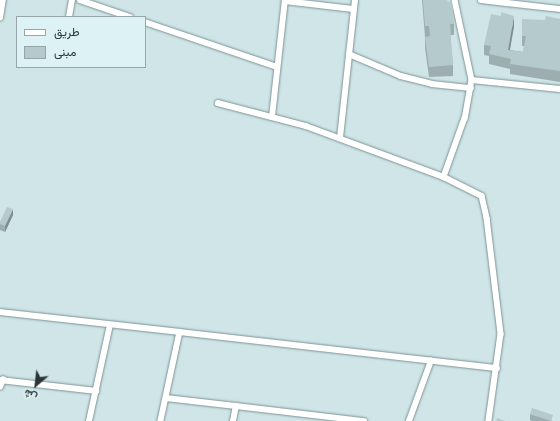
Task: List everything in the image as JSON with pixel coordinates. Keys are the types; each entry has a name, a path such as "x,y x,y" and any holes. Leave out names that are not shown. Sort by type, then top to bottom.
{"street":[{"path":"0,18 3,0"},
{"path":"69,16 72,0"},
{"path":"80,0 127,16"},
{"path":"340,138 354,0"},
{"path":"444,177 465,118 472,80 456,0"},
{"path":"481,0 534,3 560,9"},
{"path":"272,117 285,1 353,9"},
{"path":"146,22 277,66"},
{"path":"349,54 401,76 432,84 471,88"},
{"path":"472,80 560,89"},
{"path":"218,102 340,138 444,177 482,196 488,218 501,334 498,368 490,420 498,421"},
{"path":"0,312 498,368"},
{"path":"89,421 110,325"},
{"path":"161,421 180,332"},
{"path":"409,421 431,361"},
{"path":"0,388 1,380 96,391"},
{"path":"166,398 364,421"},
{"path":"233,421 236,406"},
{"path":"302,421 304,414"}],"building":[{"path":"423,0 452,1 454,24 450,24 453,65 429,67 425,37 430,36 429,26 425,26"},
{"path":"501,12 514,16 508,50 523,52 526,36 522,36 522,19 545,20 546,16 560,19 560,71 510,64 511,59 489,54 491,46 484,45 491,14 501,16"},
{"path":"7,207 13,209 5,226 0,224 0,222"},
{"path":"532,408 553,415 551,421 530,414"},
{"path":"497,418 505,421 496,421"}]}
